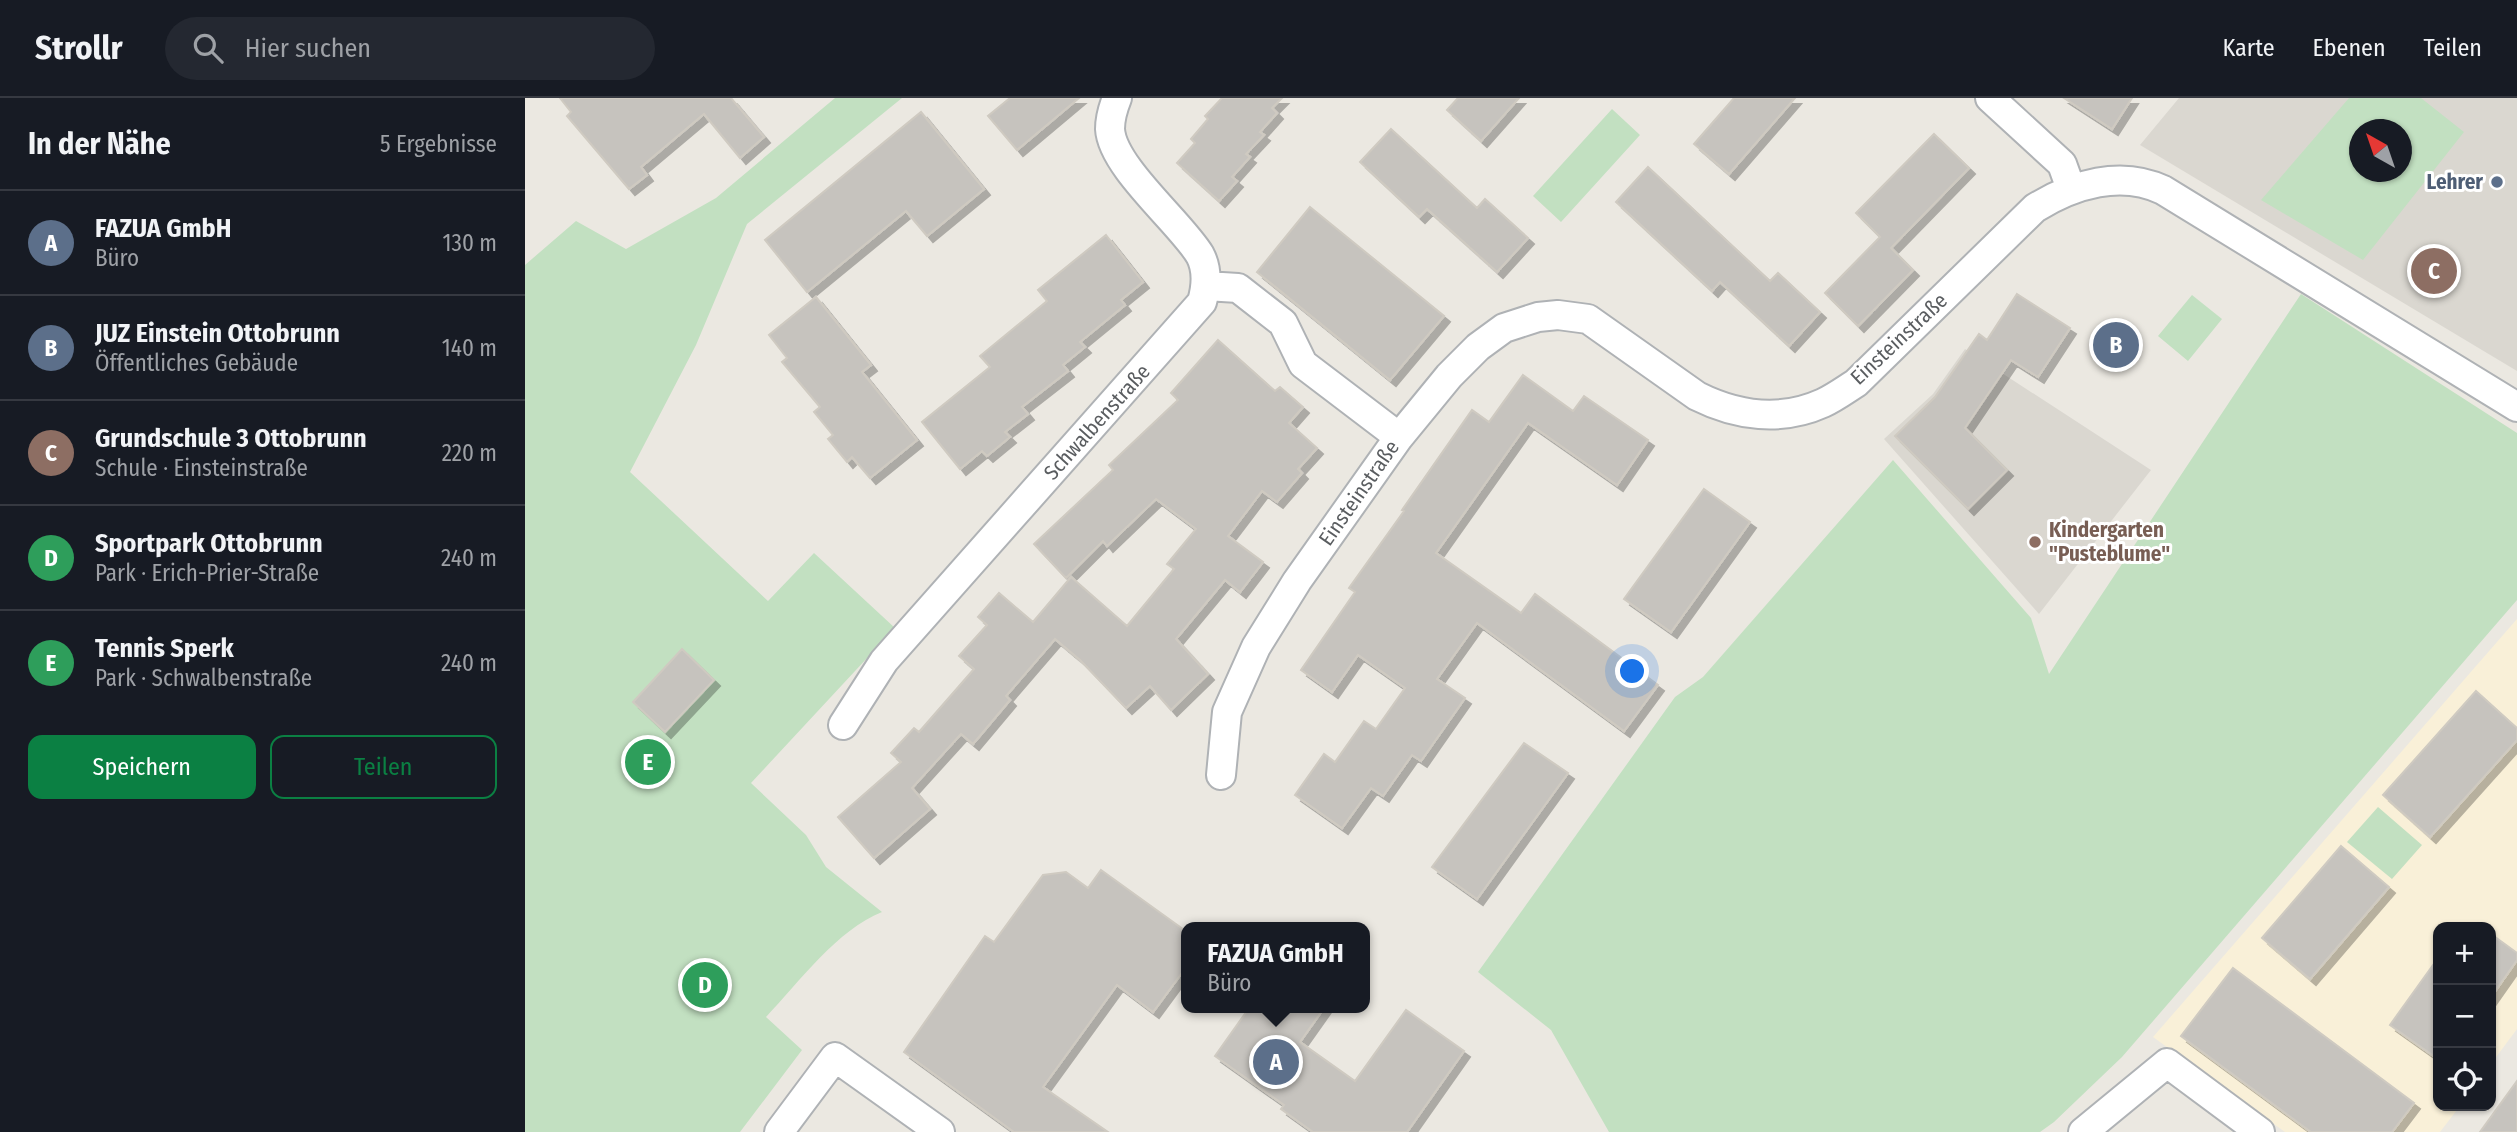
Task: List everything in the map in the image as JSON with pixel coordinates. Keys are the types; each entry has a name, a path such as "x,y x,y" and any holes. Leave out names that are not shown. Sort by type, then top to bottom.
{"street":[{"path":"1117,98 1110,131 1117,150 1201,256 1206,286 1237,288 1283,323 1303,364 1399,437"},
{"path":"1990,98 2062,164 2071,189"},
{"name":"Einsteinstraße","path":"1221,775 1227,712 1256,647 1297,581 1399,437 1449,376 1478,347 1504,328 1538,317 1558,315 1588,319 1697,396 1713,404 1753,415 1786,415 1823,403 1856,383 2035,208 2071,189 2090,183 2130,180 2149,183 2163,190 2517,407"},
{"name":"Schwalbenstraße","path":"843,725 884,661 1183,325 1202,302 1206,286"},
{"path":"779,1132 835,1057 940,1132"},
{"path":"2083,1132 2167,1063 2260,1132"}],"shaded area":[{"path":"2179,98 2517,98 2517,371 2140,145"},
{"name":"Kindergarten \"Pusteblume\"","path":"1965,349 2151,470 2039,614 1884,439 1933,394"},
{"path":"2517,619 2517,1029 2496,1057 2496,922 2433,922 2433,1111 2456,1111 2440,1132 2285,1132 2153,1037"}],"green space":[{"path":"835,98 902,98 747,224 696,345 630,472 768,601 814,553 895,628 751,783 806,835 826,867 882,912 865,920 834,944 766,1017 802,1050 740,1132 525,1132 525,265 576,221 626,249 716,198"},
{"path":"2349,98 2421,98 2464,132 2363,260 2261,200"},
{"path":"1612,109 1640,135 1561,222 1533,196"},
{"path":"2301,294 2517,433 2517,600 2122,1057 2040,1132 1609,1132 1551,1030 1478,972 1675,697 1703,677 1893,460 2031,618 2049,674"},
{"path":"2192,295 2222,319 2188,361 2158,336"},
{"path":"2378,807 2422,845 2392,879 2347,842"}],"building":[{"path":"560,98 731,98 764,137 740,158 704,114 641,167 647,175 629,189 567,116 571,112"},
{"path":"1010,98 1079,98 1017,150 988,116"},
{"path":"1222,98 1282,98 1272,108 1277,113 1260,132 1264,135 1246,154 1250,157 1232,177 1237,181 1219,201 1177,163 1195,143 1191,139 1208,119 1205,116"},
{"path":"1458,98 1519,98 1481,141 1447,110"},
{"path":"1734,98 1795,98 1729,174 1694,144"},
{"path":"2064,98 2132,98 2112,129"},
{"path":"921,112 984,189 927,236 906,211 807,292 765,240"},
{"path":"1391,129 1477,208 1485,199 1528,238 1497,272 1427,209 1419,217 1360,162"},
{"path":"1934,134 1969,168 1891,248 1913,270 1858,326 1825,293 1880,237 1856,213"},
{"path":"1648,167 1770,281 1778,273 1820,312 1789,346 1720,282 1712,291 1616,202"},
{"path":"1310,207 1444,316 1390,380 1257,272"},
{"path":"1106,235 1143,282 1121,300 1125,305 1080,342 1085,347 1063,365 1068,371 1022,407 1028,414 1005,432 1010,437 987,456 982,451 960,469 922,422 990,367 980,356 1047,301 1038,290"},
{"path":"2017,294 2070,328 2038,377 2011,360 1965,428 2007,470 1968,509 1895,436 1935,397 1979,334 1987,340"},
{"path":"816,297 871,365 862,372 917,440 870,478 852,457 847,462 828,439 833,435 814,412 820,407 782,362 787,358 769,335"},
{"path":"1218,340 1275,391 1280,387 1303,407 1289,423 1317,448 1298,469 1302,473 1277,502 1262,491 1228,536 1263,562 1240,592 1225,580 1176,639 1208,674 1171,710 1150,686 1126,708 1080,660 1055,639 1006,696 1010,700 973,744 961,734 912,788 930,809 874,858 838,817 901,762 891,753 914,728 919,732 974,669 959,656 987,625 978,617 999,593 1033,622 1071,577 1127,626 1174,569 1167,564 1196,529 1156,499 1107,546 1103,541 1066,578 1034,544 1113,470 1109,465 1178,400 1171,393"},
{"path":"1523,375 1573,411 1584,396 1648,440 1617,485 1528,423 1436,553 1521,613 1535,594 1658,685 1624,731 1477,623 1437,679 1465,698 1421,761 1412,755 1383,796 1371,788 1342,828 1295,795 1324,754 1335,762 1364,721 1376,729 1405,688 1358,655 1332,692 1301,670 1355,592 1349,588 1472,410 1489,422"},
{"path":"1704,489 1750,522 1671,632 1624,599"},
{"path":"682,649 714,680 665,732 633,702"},
{"path":"2476,691 2517,728 2517,740 2430,837 2383,795"},
{"path":"1524,743 1568,773 1477,899 1432,867"},
{"path":"2341,846 2389,887 2310,979 2262,938"},
{"path":"1101,870 1181,928 1181,974 1153,1012 1117,985 1043,1087 1108,1132 1014,1132 904,1052 985,936 994,942 1043,875 1066,872 1088,888"},
{"path":"2496,938 2517,953 2517,960 2496,990"},
{"path":"2433,965 2433,1055 2390,1025"},
{"path":"2233,968 2414,1103 2392,1132 2311,1132 2181,1036"},
{"path":"1406,1010 1464,1051 1407,1132 1313,1132 1281,1109 1284,1105 1215,1056 1245,1013 1320,1013 1300,1042 1355,1081"},
{"path":"2517,1081 2517,1132 2480,1132"}],"place":[{"name":"Lehrer","path":"2497,182"},
{"name":"Grundschule 3 Ottobrunn","path":"2434,271"},
{"name":"JUZ Einstein Ottobrunn","path":"2116,345"},
{"name":"Kindergarten \"Pusteblume\"","path":"2035,542"},
{"name":"Tennis Sperk","path":"648,762"},
{"name":"Sportpark Ottobrunn","path":"705,985"},
{"name":"FAZUA GmbH","path":"1276,1062"}]}
